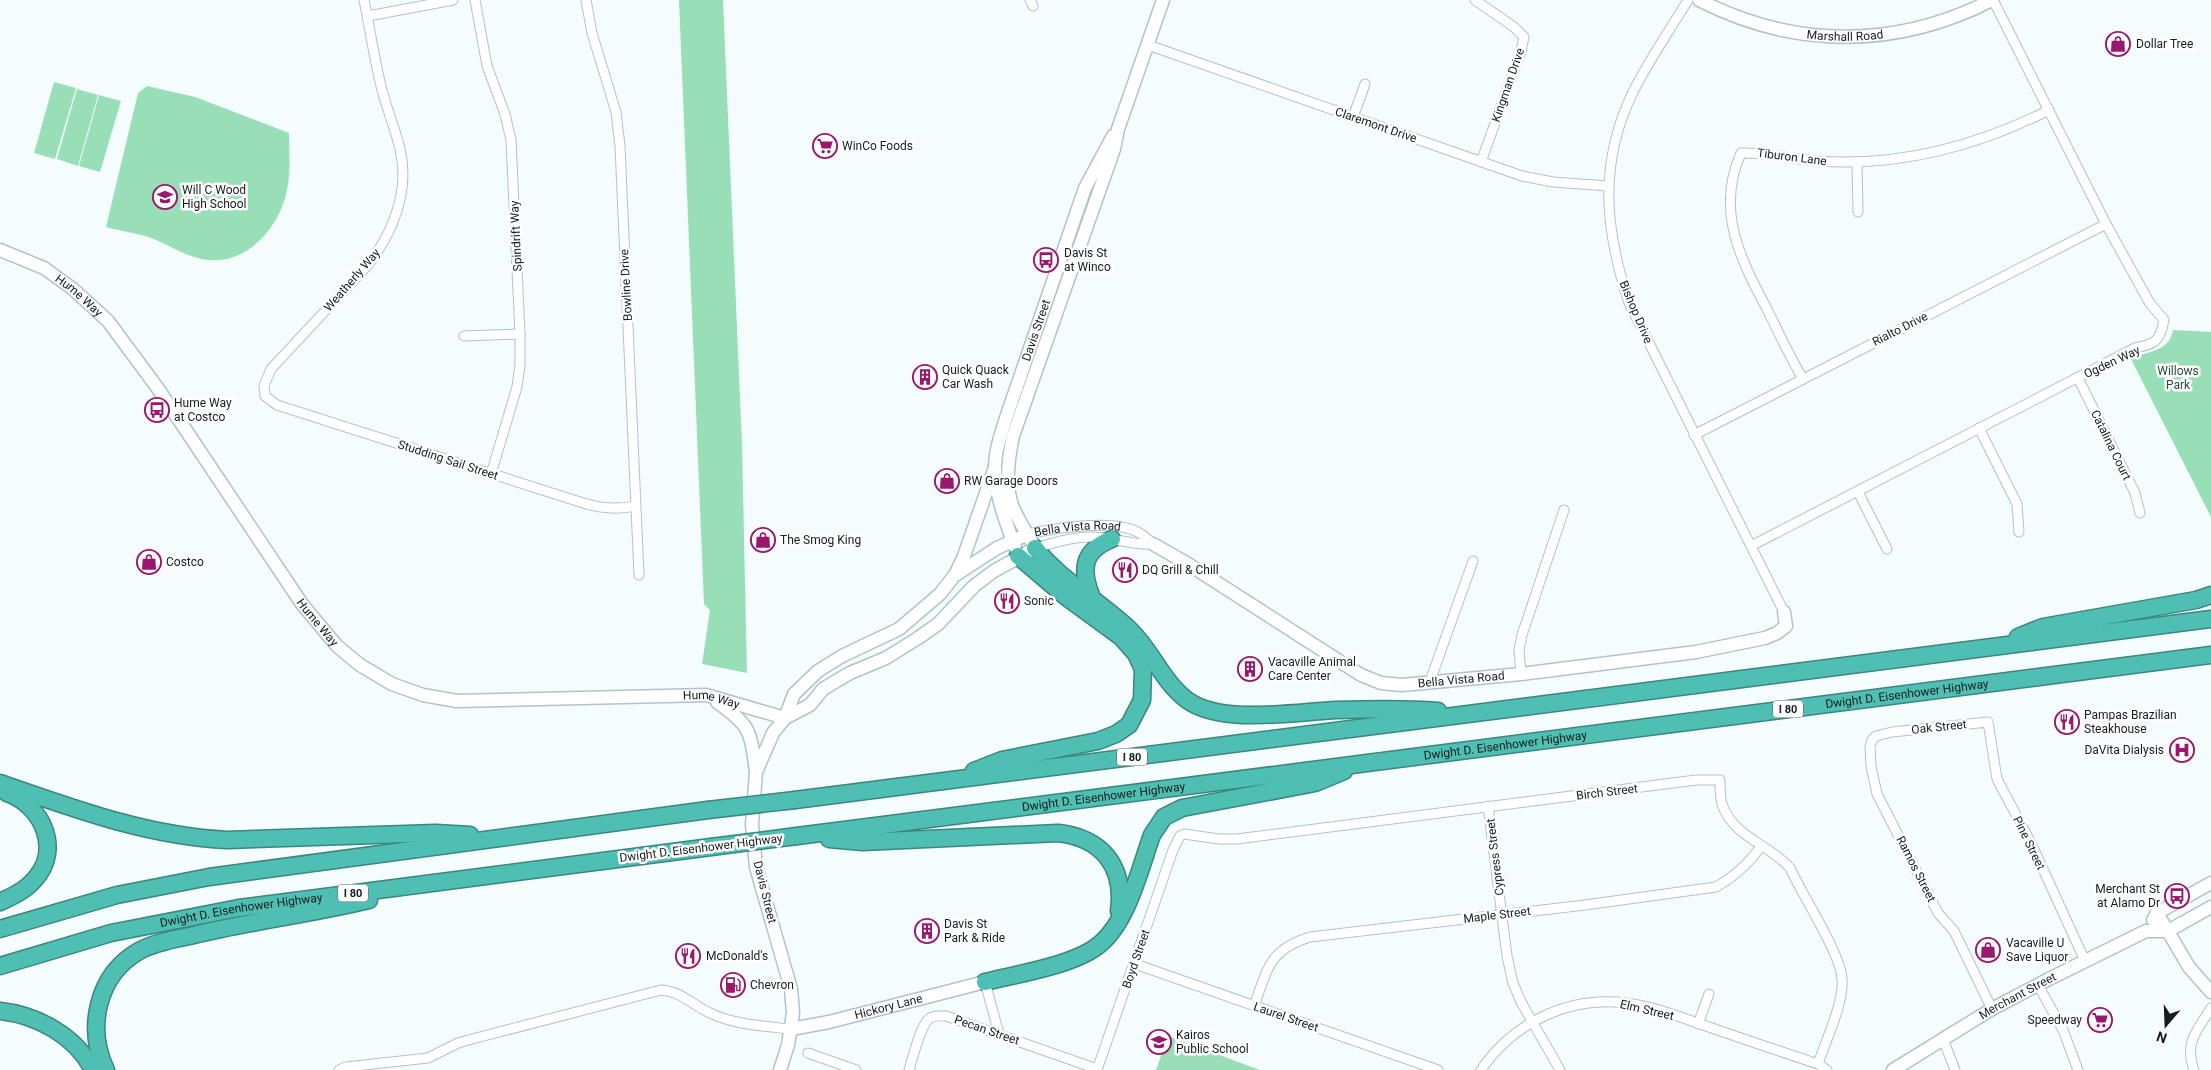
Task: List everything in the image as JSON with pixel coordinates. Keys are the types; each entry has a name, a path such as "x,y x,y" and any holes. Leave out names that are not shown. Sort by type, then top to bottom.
{"highway":[{"path":"1092,598 1085,582 1084,570 1088,559 1097,546 1112,539"},
{"path":"1032,541 1046,562 1092,598 1138,638 1173,688 1200,708 1239,715 1405,708 1468,714"},
{"path":"949,780 1002,760 1089,743 1116,734 1129,724 1137,713 1142,700 1143,669 1136,654 1120,637 1065,596 1018,556"},
{"path":"1995,646 2043,627 2196,600 2211,595"},
{"name":"I 80","path":"0,928 70,907 174,882 708,810 2211,619"},
{"name":"Dwight D. Eisenhower Highway","path":"0,966 72,944 149,924 239,908 2211,655"},
{"path":"985,982 1073,959 1091,951 1109,935 1124,911 1152,835 1164,817 1182,808 1198,804 1315,783 1364,763"},
{"path":"0,783 109,820 142,829 194,838 227,840 436,832 504,838"},
{"path":"0,791 16,797 28,805 41,820 46,834 48,849 44,868 35,880 22,891 0,902"},
{"path":"797,836 863,842 1058,833 1076,835 1090,841 1104,852 1114,866 1119,880 1121,897 1117,924"},
{"path":"106,1070 95,1033 98,1006 103,991 112,975 123,962 140,950 220,928 331,909 438,882"},
{"path":"0,1011 32,1018 67,1038 81,1052 93,1070"}],"street":[{"name":"Weatherly Way","path":"265,396 264,386 271,368 367,266 392,228 399,205 402,182 400,149 381,86 364,0"},
{"path":"368,16 453,0"},
{"name":"Spindrift Way","path":"475,0 488,66 505,114 511,140 520,334 520,365 516,386 491,474"},
{"name":"Bowline Drive","path":"586,0 592,33 616,112 620,146 636,471 635,506 639,575"},
{"name":"Davis Street","path":"1032,541 1014,510 1008,483 1012,443 1114,149 1118,129 1163,0"},
{"name":"Kingman Drive","path":"1475,0 1524,36 1521,52 1480,162"},
{"name":"Bishop Drive","path":"1688,0 1633,93 1623,117 1614,150 1608,186 1611,235 1616,265 1629,303 1784,612"},
{"name":"Marshall Road","path":"1699,0 1730,15 1762,26 1813,36 1852,38 1924,27 1965,13 1992,0"},
{"name":"Ogden Way","path":"1751,546 2135,348 2153,345 2161,334 2164,320 2148,302 2106,224 1992,0"},
{"name":"Claremont Drive","path":"1148,45 1480,162 1537,180 1608,186"},
{"path":"1353,117 1365,84"},
{"name":"Tiburon Lane","path":"1803,379 1748,273 1734,238 1730,198 1735,166 1741,153 1754,152 1817,161 1857,162 1903,159 1946,150 2002,132 2049,110"},
{"name":"Davis Street","path":"1018,556 1000,505 995,468 1006,418 1085,188 1108,142 1118,129"},
{"path":"1857,162 1858,212"},
{"name":"Rialto Drive","path":"1694,435 2106,224"},
{"name":"Hume Way","path":"0,250 44,268 73,289 108,321 159,390 302,604 337,646 360,665 406,690 458,701 706,695 785,718"},
{"path":"464,336 520,334"},
{"name":"Catalina Court","path":"2078,378 2135,493 2140,513"},
{"name":"Studding Sail Street","path":"265,396 277,404 594,506 622,508 635,506"},
{"path":"1979,428 2017,504 2019,532"},
{"path":"954,576 964,556 995,468"},
{"path":"1858,492 1887,549"},
{"path":"1521,674 1518,650 1564,510"},
{"name":"Bella Vista Road","path":"1032,541 1053,528 1098,525 1140,533 1153,544 1188,564 1362,675 1382,683 1402,685 1521,674 1696,652 1777,634 1786,626 1784,612"},
{"name":"Bella Vista Road","path":"1032,541 1092,537 1112,539 1136,545 1153,544"},
{"name":"Davis Street","path":"780,1070 791,1029 793,1013 791,989 756,867 752,824 756,772 773,733 785,718 794,694 818,671 842,656 899,629 940,594 954,576 1012,540 1032,541"},
{"name":"Davis Street","path":"785,718 810,705 823,689 850,673 886,658 938,624 974,586 1018,556 1032,541"},
{"path":"1429,684 1473,561"},
{"path":"706,695 740,719 748,730 756,772"},
{"name":"Oak Street","path":"1890,733 1988,722"},
{"name":"Pine Street","path":"1988,722 1996,779 2032,845 2085,961"},
{"name":"Ramos Street","path":"1890,733 1876,736 1872,740 1870,747 1877,794 1938,913 1954,931 1992,1009"},
{"name":"Birch Street","path":"1174,848 1180,836 1184,834 1219,839 1237,839 1696,780 1720,780 1722,802 1728,817 1743,833 1782,859 1790,868 1837,961 1842,979 1840,999 1818,1064"},
{"name":"Cypress Street","path":"1488,806 1507,956 1514,983 1532,1022 1560,1070"},
{"name":"Maple Street","path":"1254,1006 1273,958 1294,942 1310,938 1585,905 1716,887 1734,876 1746,865 1761,846"},
{"name":"Boyd Street","path":"1097,1069 1174,848"},
{"path":"2146,931 2157,913 2211,883"},
{"name":"Merchant Street","path":"1893,1070 1992,1009 2038,985 2146,931 2168,931 2211,907"},
{"path":"2157,913 2189,967 2202,985 2211,992"},
{"name":"Laurel Street","path":"1135,964 1438,1070"},
{"path":"985,982 999,1034"},
{"name":"Hickory Lane","path":"791,1029 829,1022 985,982"},
{"path":"2038,985 2063,1030 2078,1070"},
{"path":"339,1070 346,1067 428,1058 458,1043 661,990 678,994 709,1013 723,1019 750,1025 791,1029"},
{"path":"1698,1024 1709,994"},
{"name":"Elm Street","path":"1481,1070 1500,1046 1521,1028 1544,1015 1570,1006 1598,1002 1625,1002 1660,1010 1818,1064 1827,1070"},
{"path":"2194,1070 2190,1060 2192,1039 2211,1008"},
{"name":"Pecan Street","path":"909,1070 924,1025 930,1018 936,1016 946,1016 1097,1069"},
{"path":"1944,1039 1955,1070"},
{"path":"808,1053 856,1070"}],"green space":[{"path":"679,0 723,0 742,444 747,673 702,664 710,610 704,604"},
{"path":"54,82 76,88 55,159 34,153"},
{"path":"147,86 195,97 289,133 289,176 283,204 269,229 249,249 223,260 200,259 146,236 106,227 138,93"},
{"path":"77,89 98,95 78,166 57,159"},
{"path":"99,95 121,101 100,172 79,166"},
{"name":"Willows Park","path":"2173,330 2211,332 2211,517 2131,359 2162,347 2171,337"},
{"path":"1168,1036 1260,1070 1156,1070"}],"place":[{"name":"Dollar Tree","path":"2118,44"},
{"name":"WinCo Foods","path":"825,146"},
{"name":"Will C Wood High School","path":"165,197"},
{"name":"Davis St at Winco","path":"1046,260"},
{"name":"Quick Quack Car Wash","path":"925,377"},
{"name":"Hume Way at Costco","path":"157,410"},
{"name":"RW Garage Doors","path":"947,481"},
{"name":"The Smog King","path":"763,540"},
{"name":"Costco","path":"149,562"},
{"name":"DQ Grill & Chill","path":"1125,570"},
{"name":"Sonic","path":"1007,601"},
{"name":"Vacaville Animal Care Center","path":"1250,669"},
{"name":"Pampas Brazilian Steakhouse","path":"2067,722"},
{"name":"DaVita Dialysis","path":"2182,750"},
{"name":"Merchant St at Alamo Dr","path":"2177,896"},
{"name":"Davis St Park & Ride","path":"927,931"},
{"name":"Vacaville U Save Liquor","path":"1988,950"},
{"name":"McDonald's","path":"688,956"},
{"name":"Chevron","path":"733,985"},
{"name":"Speedway","path":"2100,1020"},
{"name":"Kairos Public School","path":"1159,1042"}]}
